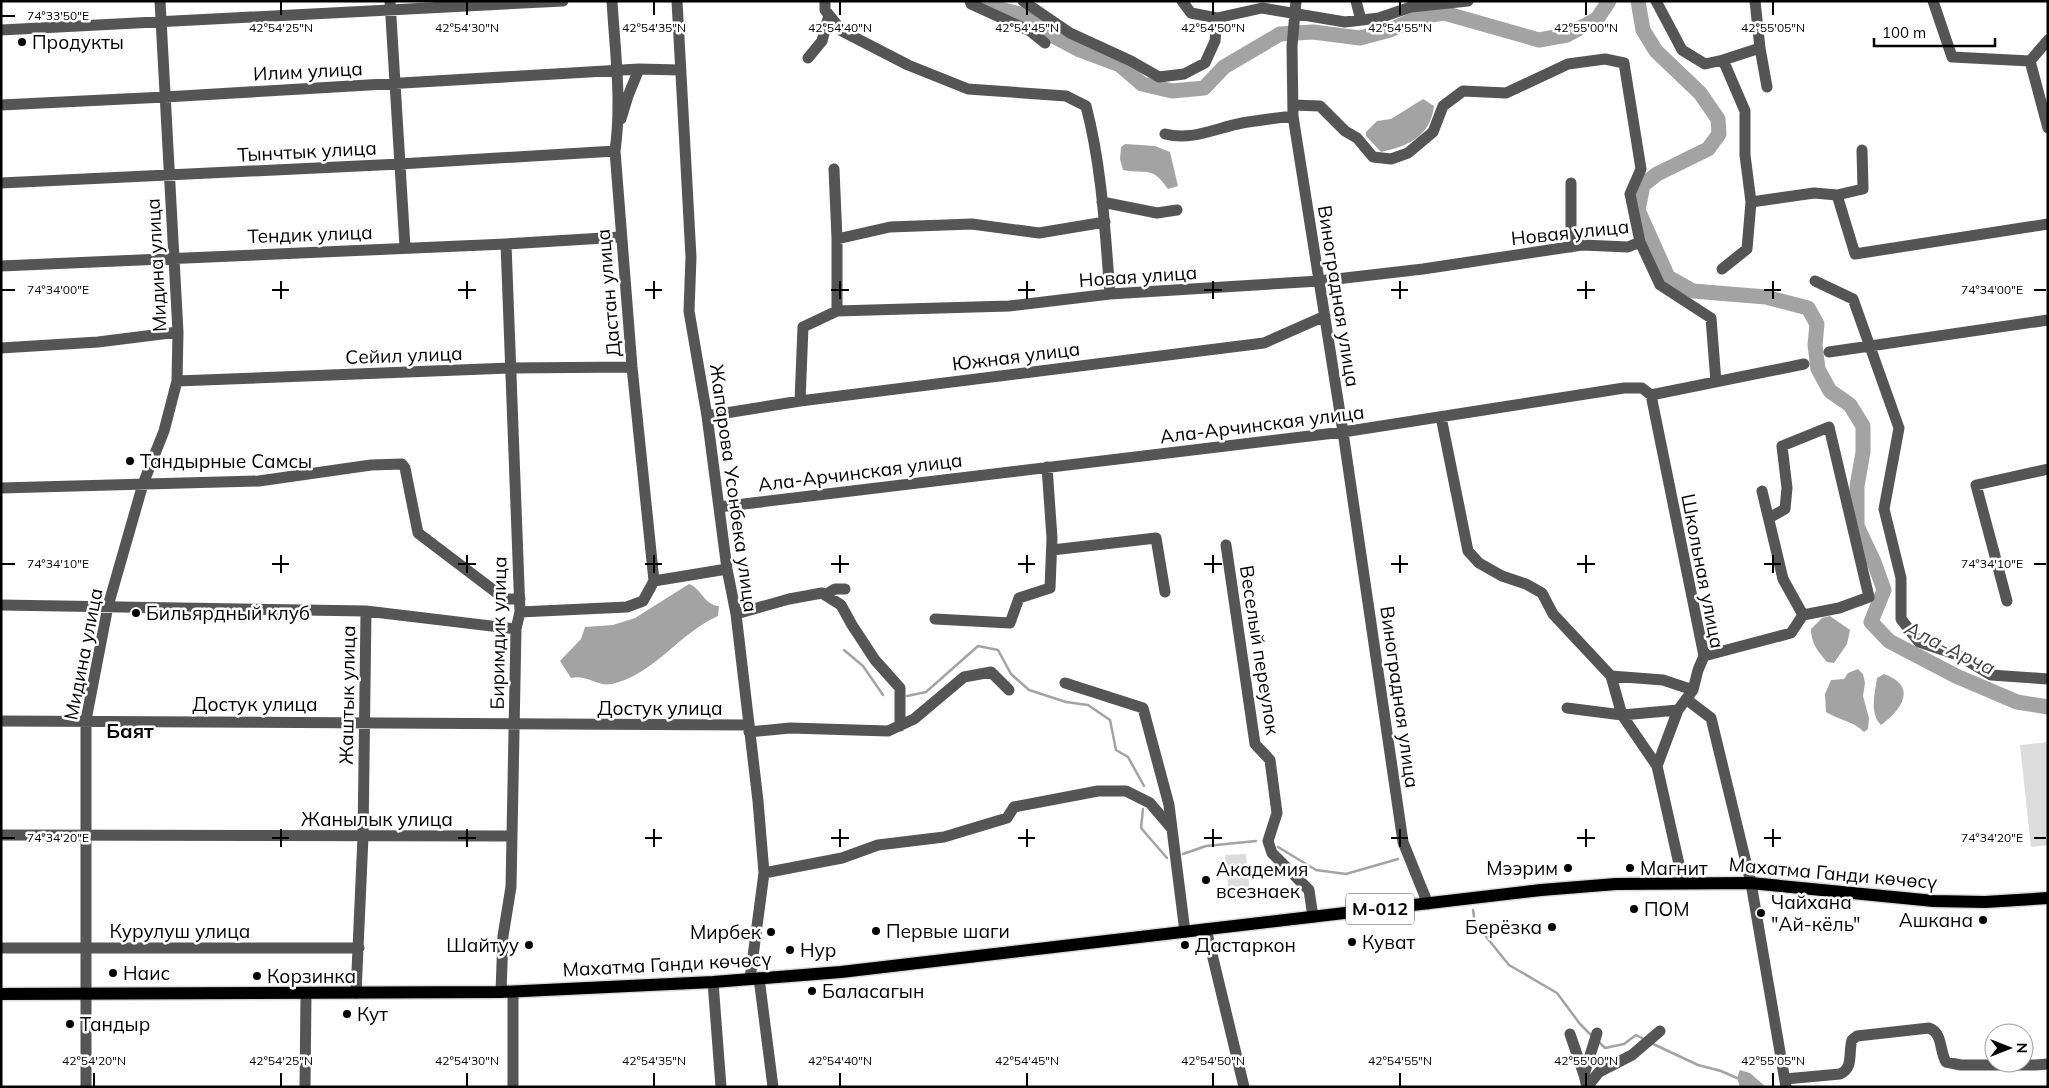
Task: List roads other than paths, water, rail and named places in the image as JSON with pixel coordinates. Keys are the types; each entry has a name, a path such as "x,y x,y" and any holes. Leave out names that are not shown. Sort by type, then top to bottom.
{"main road":[{"name":"Махатма Ганди көчөсү","path":"1,994 507,992 713,982 841,972 1607,884 1750,883 1934,902 1985,902 2048,898"}],"street":[{"name":"Мидина улица","path":"86,1087 86,720 108,606 143,484 164,430 176,381 178,332 160,1"},
{"path":"1,30 161,23 390,6 563,1"},
{"name":"Дастан улица","path":"612,1 617,72 617,138 615,151 620,237 654,581"},
{"name":"Жапарова Усонбека улица","path":"676,1 691,257 690,311 707,416 726,569 736,614 748,729 758,801 764,873 754,979 773,1087"},
{"path":"825,1 825,10 842,31 908,64 968,89 1066,96 1086,106 1094,136 1105,222 1110,294"},
{"path":"970,1 972,4 1003,20 1030,31 1046,43"},
{"path":"1024,1 1070,33 1131,61 1159,77 1184,74 1205,63 1216,41 1218,18"},
{"path":"1182,1 1191,13 1218,18 1262,8 1295,7 1345,22 1379,18 1411,7 1468,1"},
{"path":"1356,1 1361,20"},
{"path":"1656,1 1682,50 1705,64 1760,48"},
{"path":"1754,1 1767,87"},
{"path":"1933,1 1952,57 2030,61"},
{"path":"390,6 405,247"},
{"name":"Виноградная улица","path":"1295,7 1292,46 1293,110 1343,432 1403,842 1428,904"},
{"path":"808,58 822,42 829,15"},
{"path":"2030,61 2048,40"},
{"path":"1165,134 1179,138 1218,130 1293,110 1320,106 1345,131 1357,138 1373,157 1391,159 1408,153 1433,132 1444,106 1463,91 1506,93 1568,64 1605,59 1624,63 1641,170 1630,194 1640,242 1660,286 1711,318 1716,382"},
{"path":"1722,269 1747,249 1751,202 1745,155 1745,111 1723,60"},
{"path":"2030,61 2048,128"},
{"path":"617,138 623,110 639,69"},
{"name":"Илим улица","path":"1,105 617,72 639,69 680,70"},
{"path":"1751,202 1814,193 1837,194 1863,189 1862,150"},
{"name":"Тынчтык улица","path":"1,183 400,164 615,151"},
{"path":"834,169 837,239 837,311"},
{"path":"1571,183 1571,247"},
{"path":"1837,194 1855,254 2048,224"},
{"path":"1102,202 1157,212 1177,210"},
{"path":"837,239 890,227 972,224 1039,233 1105,222"},
{"name":"Тендик улица","path":"1,266 506,244 620,237"},
{"name":"Новая улица","path":"800,401 803,327 837,311 1009,306 1110,294 1319,281 1423,269 1582,245 1628,248 1640,242"},
{"name":"Биримдик улица","path":"506,244 520,599 520,612 516,628 511,887 503,936 513,1087"},
{"path":"1815,281 1853,299 1898,428 1884,509 1901,578 1901,619 1919,642 1958,655 1991,675 2048,679"},
{"name":"Южная улица","path":"707,416 800,401 1264,344 1325,316"},
{"path":"1829,352 2048,320"},
{"path":"1,348 98,342 178,332"},
{"name":"Ала-Арчинская улица","path":"719,507 1343,432 1624,388 1642,388 1651,395 1804,364"},
{"name":"Сейил улица","path":"176,381 510,368 632,367"},
{"name":"Школьная улица","path":"1651,395 1704,656 1690,694 1678,710 1657,766"},
{"path":"1441,417 1468,551 1479,563 1502,576 1526,584 1542,593 1553,614 1611,676 1622,715 1657,766 1683,882"},
{"path":"1704,656 1791,633 1803,615 1838,608 1869,597 1829,427 1782,446 1787,488 1785,509 1770,518"},
{"path":"1,488 259,481 371,465 402,464 405,468 418,533 505,599 520,599"},
{"path":"935,619 1010,623 1019,598 1050,588 1052,550 1050,488 1047,467"},
{"path":"2007,601 1976,485 2048,469"},
{"path":"1762,492 1770,518 1783,579 1803,615"},
{"path":"1052,550 1156,538 1165,592"},
{"name":"Веселый переулок","path":"1226,545 1255,744 1270,760 1277,813 1268,841 1272,853 1309,890 1313,917"},
{"path":"520,612 627,607 643,601 654,581 726,569"},
{"path":"825,595 836,589 845,589"},
{"path":"736,614 789,599 822,593 842,605 852,625 875,660 900,688 900,726 914,719 964,678 991,672 1009,690"},
{"name":"Жаштык улица","path":"1,606 366,611 363,837 356,993"},
{"path":"366,611 516,628"},
{"path":"1611,676 1663,680 1690,694 1711,718 1750,883 1786,1083 1840,1074 1846,1071 1850,1065 1852,1040 1857,1036 1929,1028 1936,1031 1939,1036 1941,1053 1946,1062 1961,1065 2048,1064"},
{"path":"1065,683 1143,708 1169,805 1185,932"},
{"path":"1567,708 1622,715 1678,710"},
{"name":"Достук улица","path":"1,721 364,722 888,731 900,726"},
{"path":"764,873 842,858 878,845 944,837 1007,818 1014,807 1098,791 1126,791 1150,803 1172,829"},
{"name":"Жанылык улица","path":"1,835 512,836"},
{"path":"1206,929 1244,1087"},
{"name":"Курулуш улица","path":"1,948 359,948"},
{"path":"713,982 721,1087"},
{"path":"306,994 306,1087"},
{"path":"1587,1087 1598,1072 1632,1055 1660,1031"},
{"path":"1584,1075 1597,1032"},
{"path":"1570,1034 1587,1087"}],"waterway":[{"name":"Ала-Арча","path":"981,1 991,7 1025,15 1044,31 1080,50 1120,65 1142,84 1172,91 1204,88 1224,67 1280,34 1313,32 1360,38 1390,30 1419,17 1444,13 1539,40 1567,35 1597,19 1609,1"},
{"name":"Ала-Арча","path":"1638,1 1643,30 1656,51 1700,93 1718,119 1719,134 1708,149 1657,174 1643,185 1638,210 1668,277 1693,291 1766,297 1808,308 1817,324 1815,345 1818,369 1830,391 1850,405 1863,426 1863,452 1857,486 1857,526 1874,562 1884,590 1871,622 1889,641 1956,676 2017,702 2048,707"},
{"path":"907,696 926,692 978,646 998,650 1011,674 1029,690 1066,702 1088,705 1110,720 1116,750 1128,757 1144,786"},
{"path":"844,650 863,666 883,695"},
{"path":"1143,809 1141,828 1167,858"},
{"path":"1183,854 1206,846 1256,841"},
{"path":"1278,847 1316,870 1346,874 1398,859"},
{"path":"1473,910 1475,923 1509,965 1557,993 1580,1024 1593,1037"},
{"path":"1599,1042 1605,1048 1624,1044 1636,1035 1646,1040"},
{"path":"1651,1043 1698,1065 1721,1071 1737,1078"}],"place":[{"name":"Продукты","path":"22,42"},
{"name":"Тандырные Самсы","path":"130,461"},
{"name":"Бильярдный клуб","path":"136,613"},
{"name":"Мээрим","path":"1568,868"},
{"name":"Магнит","path":"1630,868"},
{"name":"Академия всезнаек","path":"1206,880"},
{"name":"ПОМ","path":"1634,909"},
{"name":"Чайхана \"Ай-кёль\"","path":"1761,913"},
{"name":"Ашкана","path":"1983,920"},
{"name":"Берёзка","path":"1552,927"},
{"name":"Первые шаги","path":"876,931"},
{"name":"Мирбек","path":"771,932"},
{"name":"Куват","path":"1352,942"},
{"name":"Шайтуу","path":"529,945"},
{"name":"Дастаркон","path":"1185,945"},
{"name":"Нур","path":"790,950"},
{"name":"Наис","path":"113,973"},
{"name":"Корзинка","path":"257,976"},
{"name":"Баласагын","path":"812,991"},
{"name":"Кут","path":"347,1014"},
{"name":"Тандыр","path":"70,1024"}],"district":[{"name":"Баят","path":"130,731"}]}
